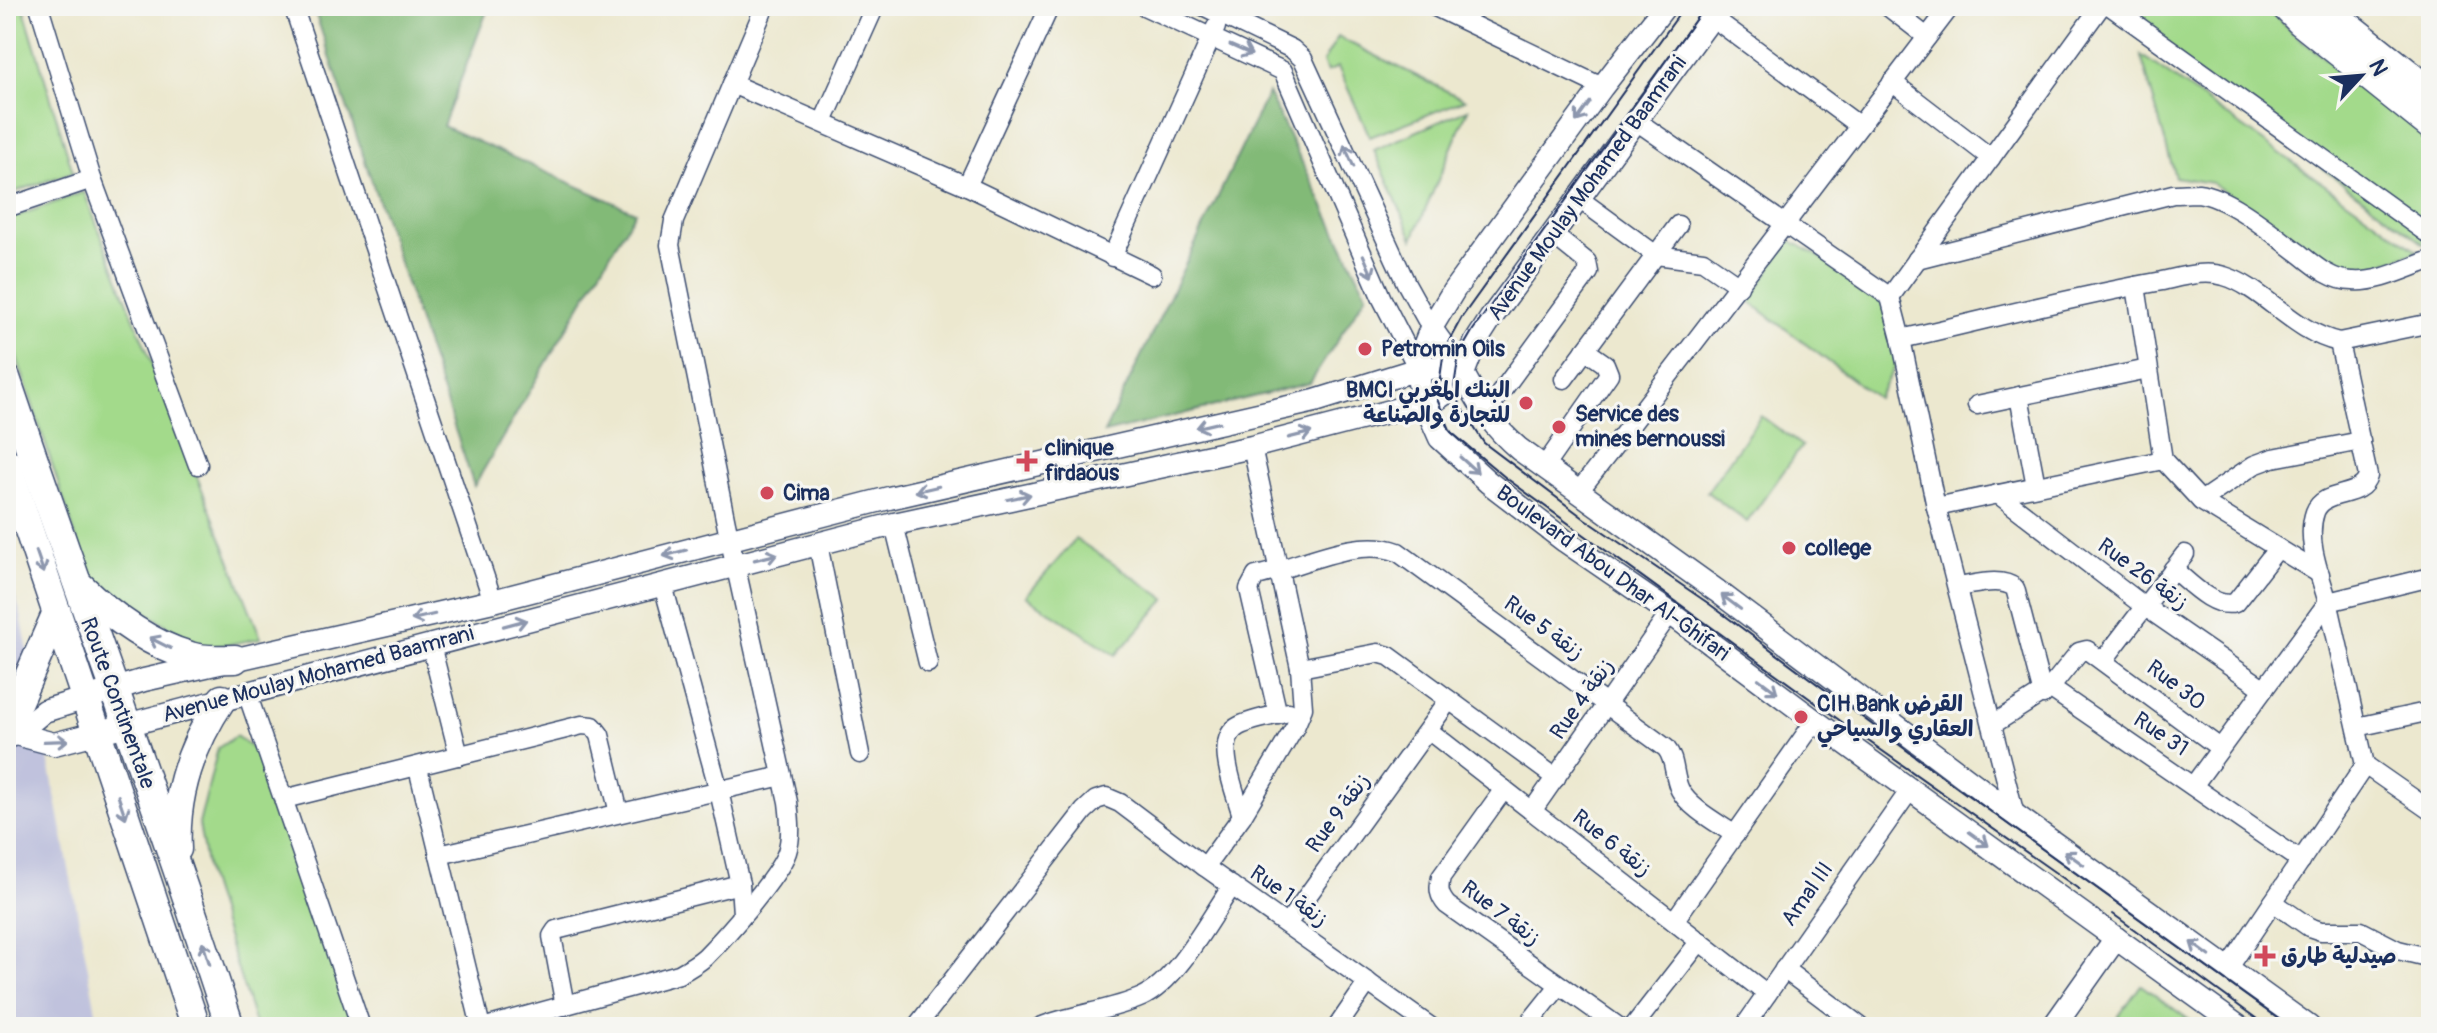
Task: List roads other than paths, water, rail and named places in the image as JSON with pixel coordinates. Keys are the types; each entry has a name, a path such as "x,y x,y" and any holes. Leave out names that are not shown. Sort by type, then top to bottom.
{"main road":[{"path":"2285,6 2431,126"},
{"path":"2323,6 2431,92"},
{"name":"Route Continentale","path":"6,378 74,579 178,866 230,1027"},
{"name":"Route Continentale","path":"6,462 196,1027"},
{"path":"74,579 104,607 159,642 193,658 235,659"},
{"path":"9,729 57,612"},
{"path":"178,866 177,815 184,778 197,743 234,696"}],"street":[{"path":"39,6 92,179 198,465"},
{"path":"293,6 493,601"},
{"path":"418,768 483,1027 679,974 704,958 775,873 787,852 790,820 782,776 729,539 670,245 674,221 765,6"},
{"path":"823,122 875,6"},
{"path":"967,186 1050,6"},
{"name":"Boulevard Abou Dhar Al-Ghifari","path":"1144,6 1283,71 1382,299 1418,369 1425,404 1440,438 1488,482 1565,541 1670,613 2239,1027"},
{"name":"Boulevard Abou Dhar Al-Ghifari","path":"1203,6 1224,10 1292,49 1303,59 1406,283 1485,414 1507,439 2015,815 2309,1027"},
{"path":"1433,6 1602,87"},
{"name":"Avenue Moulay Mohamed Baamrani","path":"1418,369 1431,328 1454,290 1665,6"},
{"path":"1887,6 1927,37"},
{"path":"1579,491 1951,6"},
{"path":"1890,297 2101,6"},
{"path":"2110,6 2431,236"},
{"path":"1112,257 1224,10"},
{"path":"1716,12 1858,125"},
{"name":"Avenue Moulay Mohamed Baamrani","path":"9,729 54,744 894,524 1252,447 1437,399 1454,387 1491,318 1716,12"},
{"path":"1892,82 1991,158"},
{"path":"732,84 967,186 1152,275"},
{"path":"1635,120 1890,297 1936,507 2015,815"},
{"path":"6,208 92,179"},
{"path":"1917,259 2173,194 2200,193 2242,213 2324,272 2339,279 2354,282 2377,278 2431,260"},
{"path":"1578,198 1656,255 1703,261 1739,286"},
{"path":"1564,379 1678,225"},
{"path":"1485,414 1589,272 1587,262 1552,234"},
{"path":"1901,339 2205,273 2236,281 2308,330 2339,342 2430,326"},
{"path":"2136,286 2163,460 2201,501 2320,574"},
{"path":"2339,342 2368,471 2367,482 2358,488 2325,498 2314,514 2313,541 2365,765 2431,811"},
{"path":"1544,467 1609,374 1605,364 1585,350"},
{"name":"Avenue Moulay Mohamed Baamrani","path":"9,729 44,711 113,688 493,601 889,498 1315,401 1418,369 1441,367 1463,374"},
{"path":"1977,405 2148,369"},
{"path":"2019,396 2036,486"},
{"path":"2201,501 2240,474 2264,462 2361,441"},
{"path":"1205,867 1242,816 1303,708 1300,668 1252,447"},
{"path":"1936,507 2163,460"},
{"name":"Rue 26 زنقة","path":"1998,494 2144,606 2263,688"},
{"path":"894,524 928,663"},
{"path":"818,544 860,754"},
{"name":"Rue 5 زنقة","path":"1278,715 1249,589 1256,576 1361,546 1383,546 1398,552 1666,748 1671,754 1680,791 1735,835"},
{"path":"2173,569 2215,601 2230,605 2235,603 2278,548"},
{"path":"1992,725 2046,691 2079,652 2087,650 2103,661 2185,554"},
{"path":"2193,786 2328,602 2431,578"},
{"path":"1957,587 2000,582 2009,583 2015,588 2046,691"},
{"path":"663,585 719,791 740,884 742,914"},
{"name":"Rue 4 زنقة","path":"1532,811 1670,613"},
{"path":"431,645 459,756"},
{"path":"1300,668 1378,653 1389,656 1556,778"},
{"name":"Rue 30","path":"2103,661 2220,748"},
{"name":"Rue 31","path":"2046,691 2193,786 2301,861"},
{"path":"234,696 284,799 361,1027"},
{"name":"Rue 9 زنقة","path":"1287,924 1449,700"},
{"path":"1242,816 1225,748 1227,736 1238,727 1303,708"},
{"path":"2357,727 2431,711"},
{"path":"1674,921 1815,721"},
{"path":"284,799 582,725 593,726 600,735 619,813"},
{"name":"Rue 6 زنقة","path":"1428,730 1767,994"},
{"path":"2228,969 2365,765"},
{"path":"439,855 782,776"},
{"name":"Rue 7 زنقة","path":"1504,789 1441,877 1438,888 1441,898 1558,987 1619,1027"},
{"name":"Amal III","path":"1744,1027 1910,790"},
{"name":"Rue 1 زنقة","path":"921,1025 1084,811 1096,800 1106,797 1120,803 1431,1027"},
{"path":"565,1006 552,936 556,930 740,884"},
{"path":"1040,1027 1141,997 1160,986 1174,971 1232,886"},
{"path":"2273,902 2309,927 2321,931 2361,931 2398,950 2431,958"},
{"path":"2053,1027 2116,938"},
{"path":"1633,1027 1700,941"},
{"path":"1784,969 1861,1027"},
{"path":"1337,1027 1368,982"},
{"path":"1526,1027 1558,987"}],"tram line":[{"path":"1685,6 1462,317 1444,350 1437,399 1451,432 1506,478 1864,738 2080,890"},
{"path":"1705,6 1473,330 1459,354 1454,387 1461,407 1484,443 1585,519 1708,603 1955,786 2290,1027"},
{"path":"2113,914 2268,1027"}],"place":[{"name":"Petromin Oils","path":"1365,349"},
{"name":"BMCI البنك المغربي للتجارة والصناعة","path":"1526,403"},
{"name":"Service des mines bernoussi","path":"1559,427"},
{"name":"clinique firdaous","path":"1027,461"},
{"name":"Cima","path":"767,493"},
{"name":"college","path":"1789,548"},
{"name":"CIH Bank القرض العقاري والسياحي","path":"1801,717"},
{"name":"صيدلية طارق","path":"2265,956"}]}
